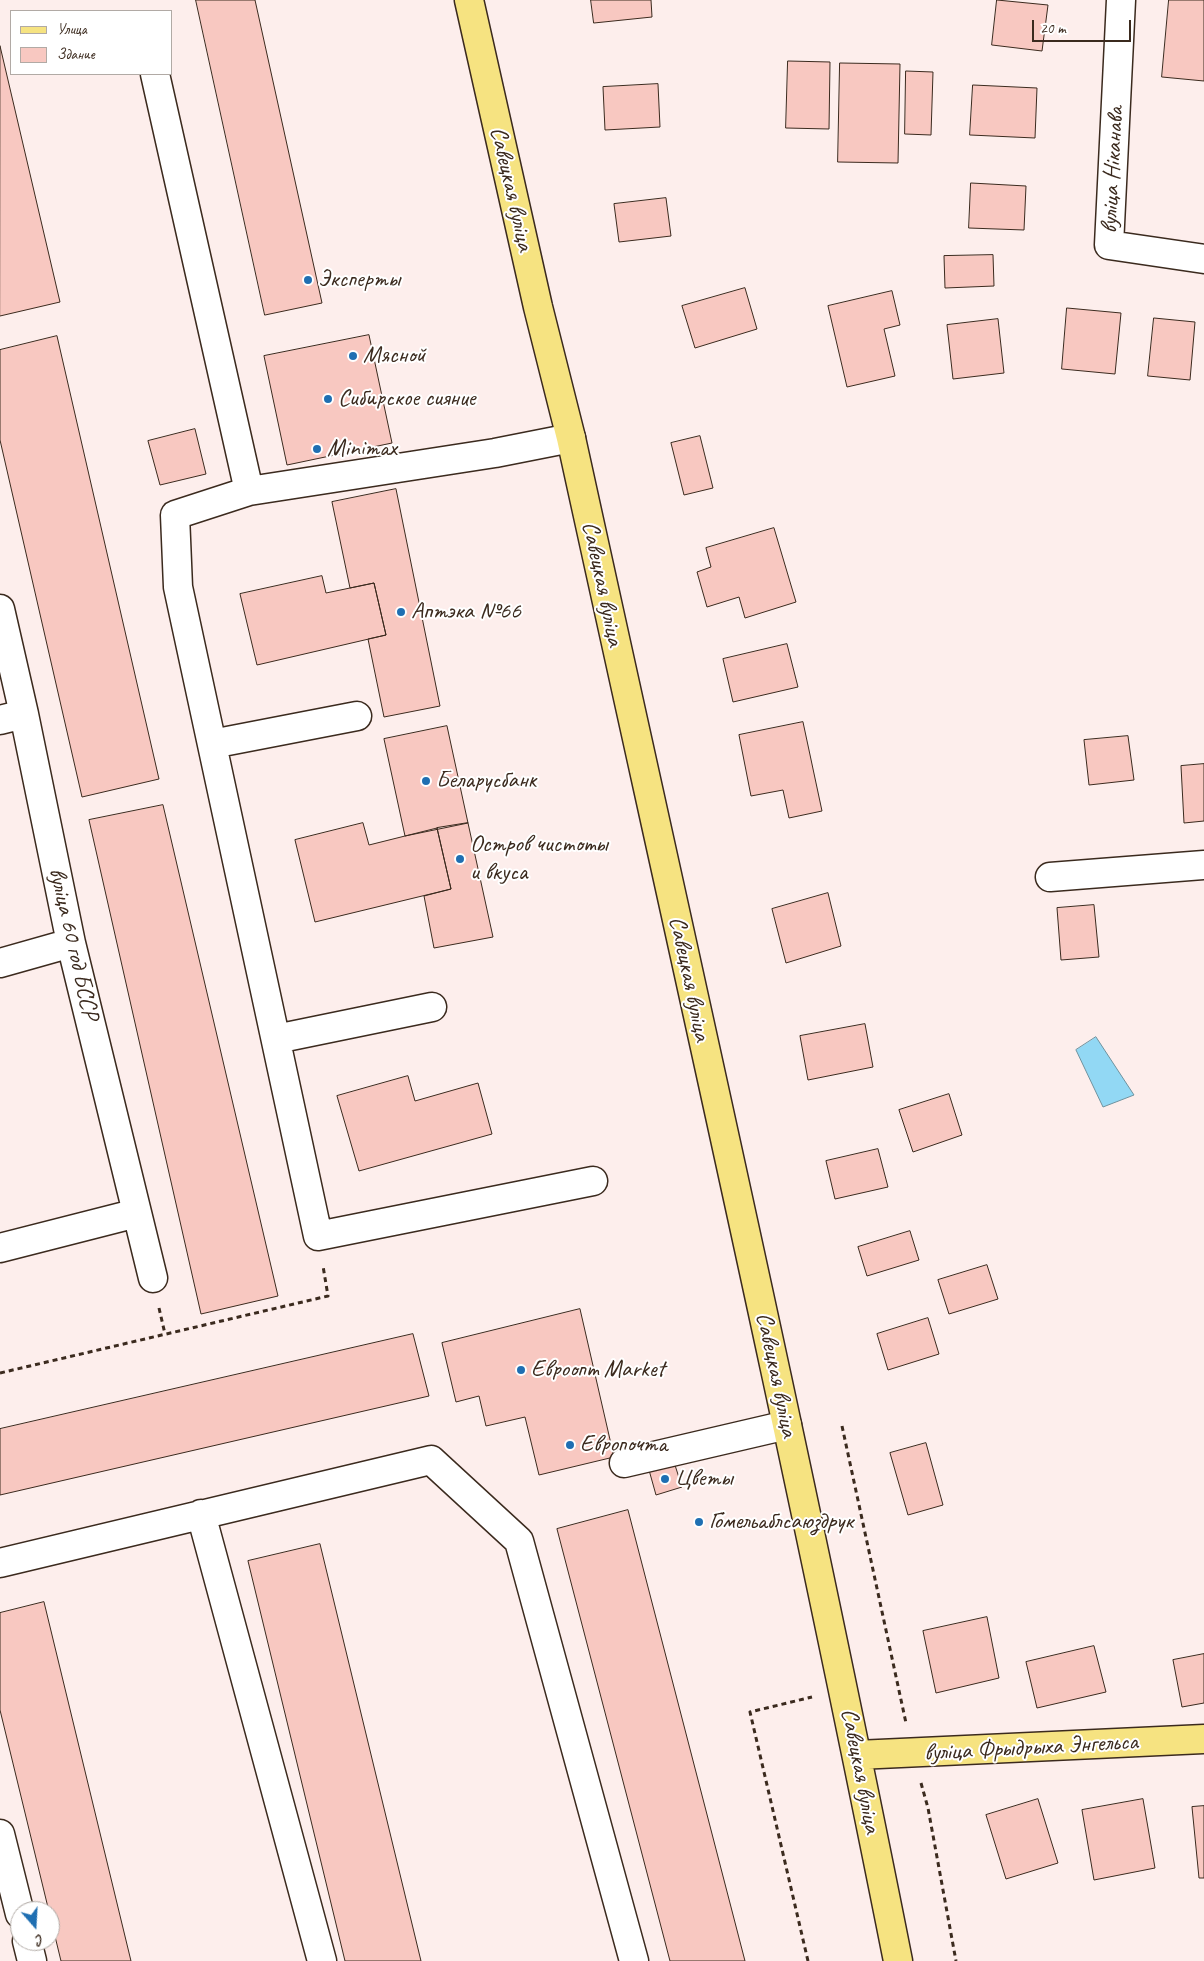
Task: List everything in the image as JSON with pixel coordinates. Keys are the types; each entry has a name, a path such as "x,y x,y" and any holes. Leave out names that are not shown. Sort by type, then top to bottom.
{"main road":[{"name":"Савецкая вуліца","path":"469,0 538,307 571,438 787,1424 844,1689 898,1961"},
{"name":"вуліца Фрыдрыха Энгельса","path":"857,1755 913,1754 1204,1739"}],"street":[{"name":"вуліца Ніканава","path":"1121,0 1109,246 1204,259"},
{"path":"155,75 249,491"},
{"path":"571,438 495,453 249,491 175,515 178,587 318,1236 593,1181"},
{"name":"вуліца 60 год БССР","path":"0,609 12,717 71,943 152,1278"},
{"path":"212,744 357,716"},
{"path":"1050,877 1204,866"},
{"path":"0,963 71,943"},
{"path":"276,1040 432,1007"},
{"path":"0,1248 138,1214"},
{"path":"624,1463 787,1424"},
{"path":"0,1562 431,1460 519,1541 634,1961"},
{"path":"201,1514 322,1961"},
{"path":"0,1834 17,1901"}],"path":[{"path":"0,1374 328,1296 318,1236"},
{"path":"842,1426 913,1754 928,1808 956,1961"},
{"path":"808,1961 750,1712 844,1689"}],"water":[{"path":"1096,1037 1134,1095 1103,1107 1076,1050"}],"building":[{"path":"196,0 255,0 322,303 265,315"},
{"path":"591,0 651,0 652,17 594,23"},
{"path":"997,0 1048,5 1042,51 992,45"},
{"path":"1169,0 1204,0 1204,81 1162,77"},
{"path":"0,46 60,302 0,316"},
{"path":"788,61 830,62 829,129 786,128"},
{"path":"840,63 900,64 898,163 838,162"},
{"path":"906,71 933,72 931,135 905,134"},
{"path":"658,84 660,127 605,130 603,87"},
{"path":"973,85 1037,88 1035,138 970,135"},
{"path":"971,183 1026,186 1024,230 969,228"},
{"path":"666,198 671,236 619,242 614,204"},
{"path":"993,255 994,286 945,288 944,256"},
{"path":"745,288 757,329 695,348 682,306"},
{"path":"892,291 900,325 884,329 895,376 847,387 828,306"},
{"path":"1067,308 1121,313 1115,374 1062,369"},
{"path":"1154,318 1195,322 1190,380 1148,376"},
{"path":"998,319 1004,373 953,379 947,325"},
{"name":"Сибирское сияние","path":"369,335 392,443 287,465 264,356"},
{"path":"57,336 159,779 82,797 0,440 0,350"},
{"path":"195,429 206,474 160,485 148,441"},
{"path":"700,436 713,488 684,495 671,443"},
{"name":"Аптэка №66","path":"396,489 440,706 384,717 368,639 386,635 374,583 350,588 332,502"},
{"path":"774,528 796,602 745,618 739,597 707,607 697,572 711,567 706,548"},
{"path":"322,576 326,593 374,583 386,635 257,665 240,594"},
{"path":"787,644 798,687 733,702 723,659"},
{"path":"803,722 822,811 789,818 783,790 751,796 739,735"},
{"name":"Беларусбанк","path":"447,726 468,823 405,836 384,739"},
{"path":"1128,736 1134,780 1089,785 1084,740"},
{"path":"1204,764 1204,821 1184,823 1181,766"},
{"path":"163,805 278,1296 201,1314 89,820"},
{"path":"363,823 369,845 437,828 451,889 315,922 295,840"},
{"name":"Остров чистоты и вкуса","path":"468,823 493,937 434,948 424,896 451,889 437,828"},
{"path":"828,893 841,946 786,963 772,909"},
{"path":"1094,905 1099,957 1061,960 1057,908"},
{"path":"865,1024 873,1067 808,1080 800,1036"},
{"path":"408,1076 415,1101 478,1083 492,1134 359,1171 337,1096"},
{"path":"949,1094 962,1135 913,1152 899,1110"},
{"path":"878,1149 888,1187 835,1199 826,1161"},
{"path":"910,1231 919,1260 867,1276 858,1247"},
{"path":"987,1265 998,1299 949,1314 938,1280"},
{"name":"Евроопт Market","path":"580,1309 614,1457 539,1475 525,1417 486,1426 479,1396 456,1402 442,1343"},
{"path":"928,1318 939,1354 888,1370 877,1334"},
{"path":"413,1334 429,1396 0,1495 0,1429"},
{"path":"926,1443 943,1505 908,1515 890,1453"},
{"name":"Цветы","path":"674,1462 682,1487 656,1495 649,1470"},
{"path":"628,1510 745,1961 670,1961 557,1529"},
{"path":"320,1544 421,1961 345,1961 248,1561"},
{"path":"44,1602 131,1961 61,1961 59,1951 60,1901 46,1901 0,1710 0,1613"},
{"path":"987,1617 999,1678 936,1693 923,1631"},
{"path":"1094,1646 1106,1692 1037,1708 1026,1662"},
{"path":"1204,1654 1204,1703 1182,1707 1173,1660"},
{"path":"1038,1799 1058,1863 1006,1879 986,1815"},
{"path":"1143,1799 1155,1868 1094,1880 1082,1810"},
{"path":"1204,1806 1204,1878 1199,1878 1192,1807"}],"place":[{"name":"Эксперты","path":"308,280"},
{"name":"Мясной","path":"353,356"},
{"name":"Сибирское сияние","path":"328,399"},
{"name":"Minimax","path":"317,449"},
{"name":"Аптэка №66","path":"401,612"},
{"name":"Беларусбанк","path":"426,781"},
{"name":"Остров чистоты и вкуса","path":"460,859"},
{"name":"Евроопт Market","path":"521,1370"},
{"name":"Европочта","path":"570,1445"},
{"name":"Цветы","path":"665,1479"},
{"name":"Гомельаблсаюздрук","path":"699,1522"}]}
